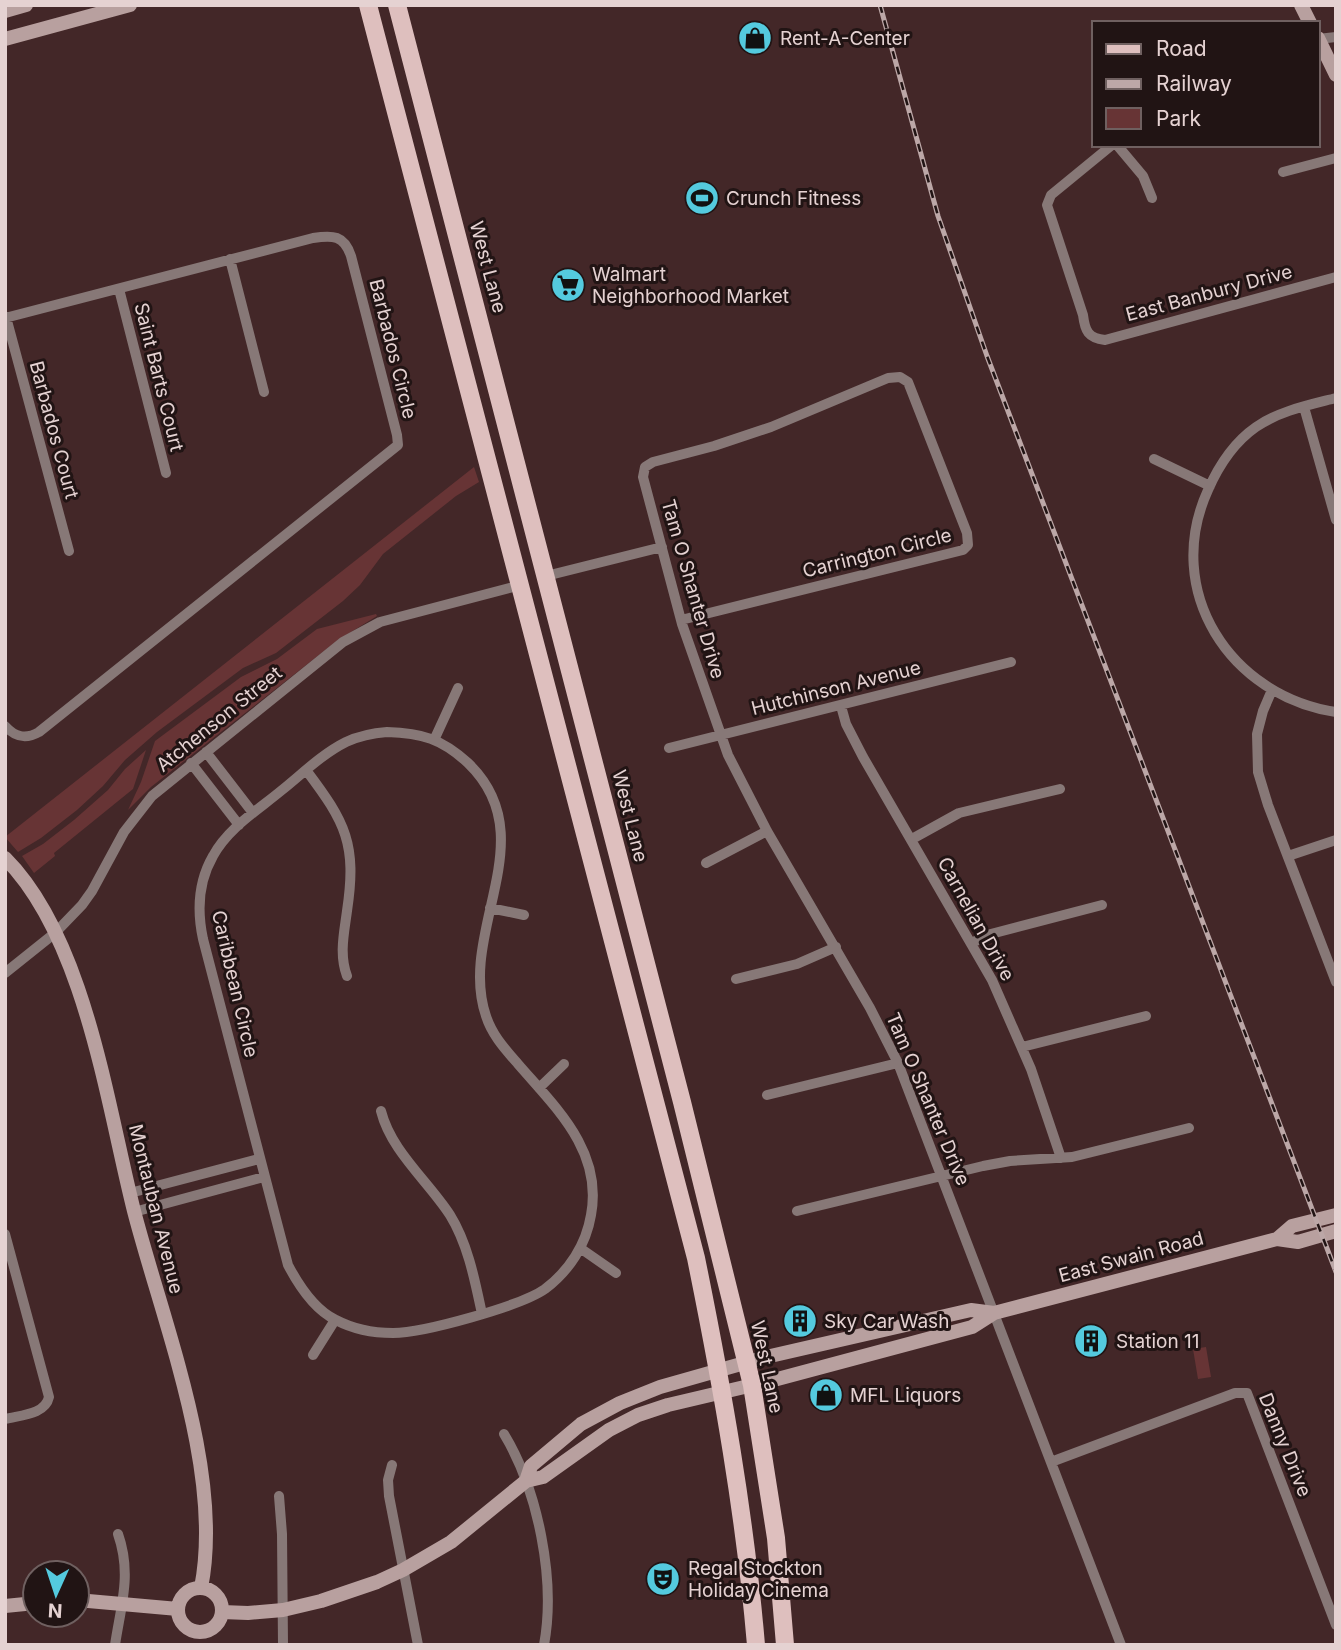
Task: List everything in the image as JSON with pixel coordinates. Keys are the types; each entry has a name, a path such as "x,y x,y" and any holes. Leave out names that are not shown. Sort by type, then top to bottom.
{"main road":[{"path":"368,5 696,1258 722,1392 756,1645"},
{"name":"West Lane","path":"397,5 682,1102 752,1385 776,1538 785,1645"}],"street":[{"path":"5,11 26,5"},
{"path":"5,39 130,5"},
{"path":"1301,5 1309,21"},
{"path":"1320,41 1336,75"},
{"name":"East Banbury Drive","path":"1111,147 1051,195 1047,205 1083,315 1084,329 1092,337 1105,340 1336,277"},
{"path":"1116,147 1143,176 1152,198"},
{"path":"1283,172 1336,158"},
{"name":"Barbados Circle","path":"5,726 22,737 39,732 398,445 347,245 340,239 328,236 6,317"},
{"path":"230,259 264,392"},
{"name":"Saint Barts Court","path":"119,289 166,473"},
{"name":"Barbados Court","path":"6,317 69,551"},
{"name":"Carrington Circle","path":"648,464 764,429 888,378 900,377 911,386 968,539 968,545 961,552 681,620"},
{"path":"1336,398 1304,407 1257,426 1245,435 1228,453 1201,504 1194,544 1195,574 1202,607 1215,635 1233,659 1254,679 1292,701 1336,712"},
{"path":"1304,407 1336,520"},
{"path":"1154,459 1210,486"},
{"name":"Tam O Shanter Drive","path":"648,464 642,477 681,620 720,734 746,793 898,1063 1121,1645"},
{"path":"546,576 662,547"},
{"name":"Atchenson Street","path":"5,973 55,933 92,891 134,816 152,796 343,642 368,626 521,585"},
{"name":"Hutchinson Avenue","path":"669,748 1011,662"},
{"path":"435,738 458,688"},
{"path":"1272,690 1259,725 1256,759 1261,784 1336,982"},
{"name":"Carnelian Drive","path":"841,706 846,724 863,757 992,980 1022,1048 1061,1158"},
{"name":"Caribbean Circle","path":"404,733 435,738 474,769 483,780 496,807 501,828 501,856 479,968 484,1009 499,1042 568,1122 579,1139 590,1168 593,1205 575,1259 533,1297 482,1314 415,1331 394,1333 361,1329 335,1320 306,1294 288,1265 203,939 199,912 203,882 213,856 230,833 331,751 366,735 404,733"},
{"path":"206,752 253,813"},
{"path":"191,763 239,825"},
{"path":"306,770 338,814 350,849 350,888 342,946 342,961 347,976"},
{"path":"912,839 959,813 1060,789"},
{"path":"706,863 767,831"},
{"path":"1288,856 1336,839"},
{"name":"Montauban Avenue","path":"5,858 40,902 83,1006 134,1212 188,1410 204,1491 206,1537 201,1588"},
{"path":"972,943 987,935 1102,905"},
{"path":"491,908 524,915"},
{"path":"736,978 797,964 835,947"},
{"path":"1022,1048 1146,1016"},
{"path":"767,1095 898,1063"},
{"path":"539,1088 564,1064"},
{"path":"381,1111 387,1131 449,1213 460,1234 482,1314"},
{"path":"797,1211 1010,1161 1061,1158 1189,1128"},
{"path":"130,1193 259,1159"},
{"path":"134,1212 264,1177"},
{"name":"East Swain Road","path":"526,1481 531,1466 581,1424 620,1403 660,1387 746,1362 971,1310 994,1312 1277,1238 1292,1226 1336,1215"},
{"name":"East Swain Road","path":"1277,1238 1298,1242 1336,1231"},
{"path":"5,1234 49,1397 46,1406 41,1410 5,1419"},
{"path":"580,1248 616,1273"},
{"name":"East Swain Road","path":"222,1612 282,1610 349,1593 403,1570 451,1542 526,1481 543,1477 609,1430 638,1415 972,1327 994,1312"},
{"path":"313,1355 335,1320"},
{"name":"Danny Drive","path":"1051,1462 1235,1393 1247,1393 1336,1625"},
{"path":"504,1434 518,1457 539,1526 547,1574 544,1645"},
{"path":"392,1465 388,1480 389,1496 418,1645"},
{"path":"279,1496 283,1645"},
{"path":"114,1645 127,1571 118,1534"},
{"path":"201,1588 214,1594 222,1605 222,1612 216,1626 193,1638 182,1623 177,1609 183,1596 201,1588"},
{"path":"91,1601 177,1609"}],"green space":[{"path":"474,467 479,482 456,496 383,554 360,585 343,601 276,653 243,668 157,732 125,760 103,786 77,810 41,838 18,852 5,837"},
{"path":"376,614 377,616 338,640 151,787 128,810 155,741 241,677 277,659 317,629"},
{"path":"146,750 133,789 54,853 55,856 34,873 22,856 74,820 108,790 125,769"},
{"path":"1206,1347 1211,1377 1198,1379 1193,1349"}],"railway":[{"path":"880,5 938,216 987,356 1336,1272"}],"place":[{"name":"Rent-A-Center","path":"755,38"},
{"name":"Crunch Fitness","path":"702,198"},
{"name":"Walmart Neighborhood Market","path":"568,285"},
{"name":"Sky Car Wash","path":"800,1321"},
{"name":"Station 11","path":"1091,1341"},
{"name":"MFL Liquors","path":"826,1395"},
{"name":"Regal Stockton Holiday Cinema","path":"663,1579"}]}
